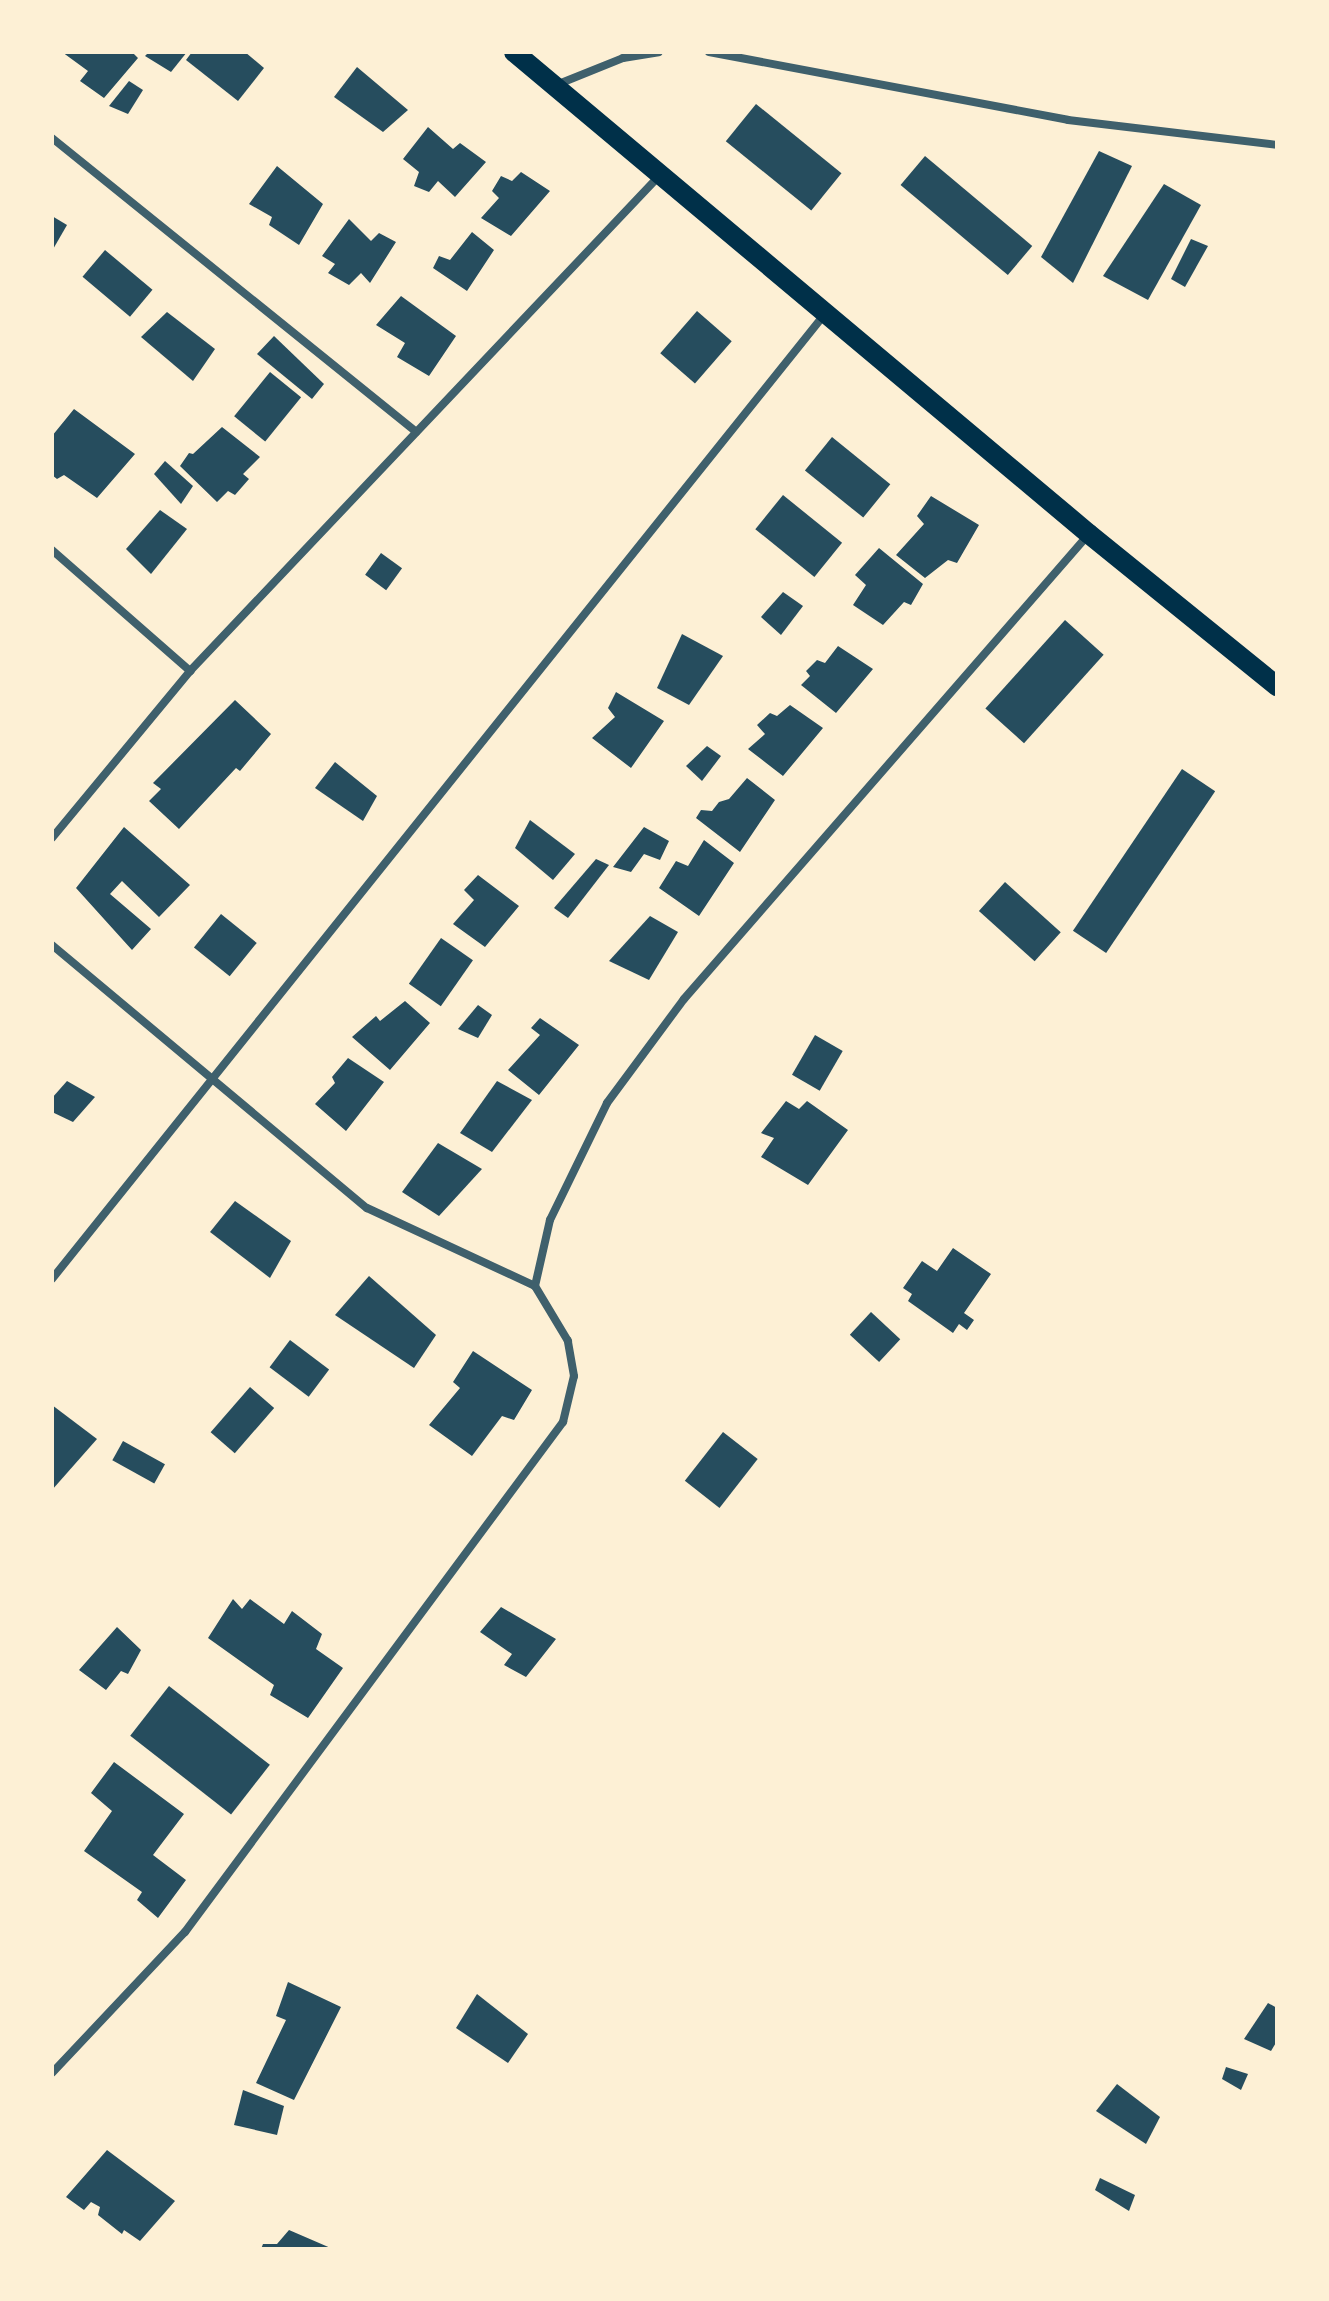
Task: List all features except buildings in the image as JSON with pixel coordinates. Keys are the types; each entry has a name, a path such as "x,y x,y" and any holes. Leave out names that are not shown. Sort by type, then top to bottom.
{"main road":[{"path":"514,52 827,311 1089,534 1277,686"}],"street":[{"path":"555,85 623,58 659,52"},
{"path":"709,52 1068,120 1277,145"},
{"path":"52,138 416,432"},
{"path":"52,838 190,671 661,174"},
{"path":"52,1279 827,311"},
{"path":"535,1286 550,1220 607,1103 684,999 1089,534"},
{"path":"52,550 190,671"},
{"path":"52,945 213,1076 293,1150 367,1208 535,1286 568,1341 574,1376 563,1422 185,1932 52,2073"}]}
